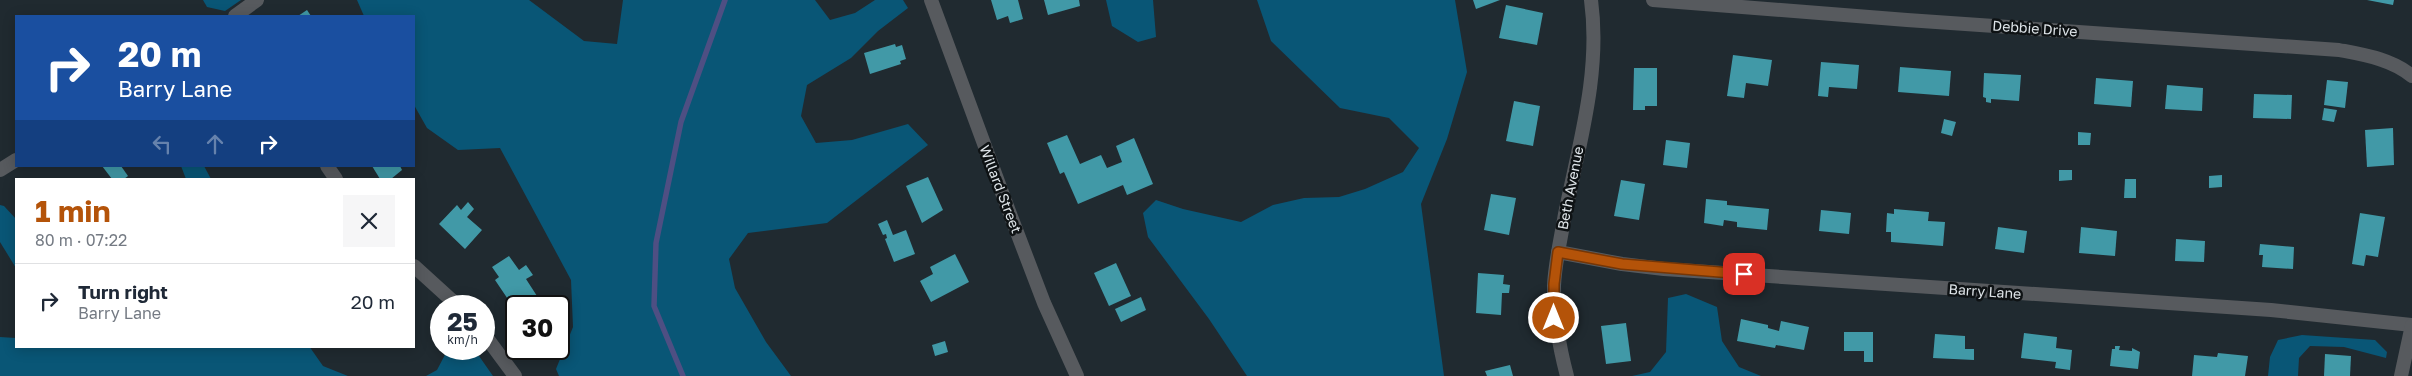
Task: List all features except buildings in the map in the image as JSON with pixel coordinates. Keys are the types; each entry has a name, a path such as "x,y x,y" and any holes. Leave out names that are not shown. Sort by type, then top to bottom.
{"street":[{"path":"236,15 257,0"},
{"name":"Willard Street","path":"931,0 1044,303 1076,376"},
{"name":"Beth Avenue","path":"1567,376 1554,318 1554,284 1558,252 1592,76 1595,25 1591,0"},
{"name":"Debbie Drive","path":"1653,0 2339,50 2386,61 2402,68 2412,76"},
{"path":"0,170 15,161"},
{"path":"328,167 335,178"},
{"name":"Barry Lane","path":"1558,252 1622,264 1664,269 2264,309 2412,325"},
{"path":"415,267 446,295"},
{"path":"2401,376 2412,325"},
{"path":"495,349 515,376"}],"shaded area":[{"path":"203,0 241,0 225,11 207,7"},
{"path":"357,0 529,0 584,41 617,44 623,0 815,0 830,20 855,13 875,0 903,0 908,8 878,31 851,58 807,85 801,116 816,143 852,140 908,124 928,145 827,223 748,233 729,259 735,288 766,342 791,376 559,376 556,369 560,360 570,360 570,334 573,327 571,280 500,148 458,150 427,128 415,107 415,15 364,15"},
{"path":"1106,0 1153,0 1156,37 1138,42 1112,26"},
{"path":"1257,0 1455,0 1467,72 1447,139 1421,204 1444,376 1247,376 1209,319 1148,237 1143,213 1156,200 1183,209 1241,222 1273,205 1304,198 1339,197 1365,189 1403,172 1419,148 1389,118 1340,108 1271,41"},
{"path":"181,167 205,167 210,178 186,178"},
{"path":"0,205 4,206 15,218 15,266 0,242"},
{"path":"1686,294 1717,307 1722,341 1739,367 1761,376 1632,376 1650,372 1666,352 1668,298"},
{"path":"2302,335 2375,340 2387,352 2386,358 2344,347 2310,346 2299,358 2298,376 2268,376 2270,357 2278,340"},
{"path":"0,337 15,338 15,348 310,348 323,366 348,376 0,376"},
{"path":"442,360 482,360 493,376 426,376 437,370"}],"waterway":[{"path":"683,376 654,306 656,243 681,122 725,0"}],"route":[{"path":"1554,318 1554,284 1558,252 1622,264 1664,269 1744,274"}]}
